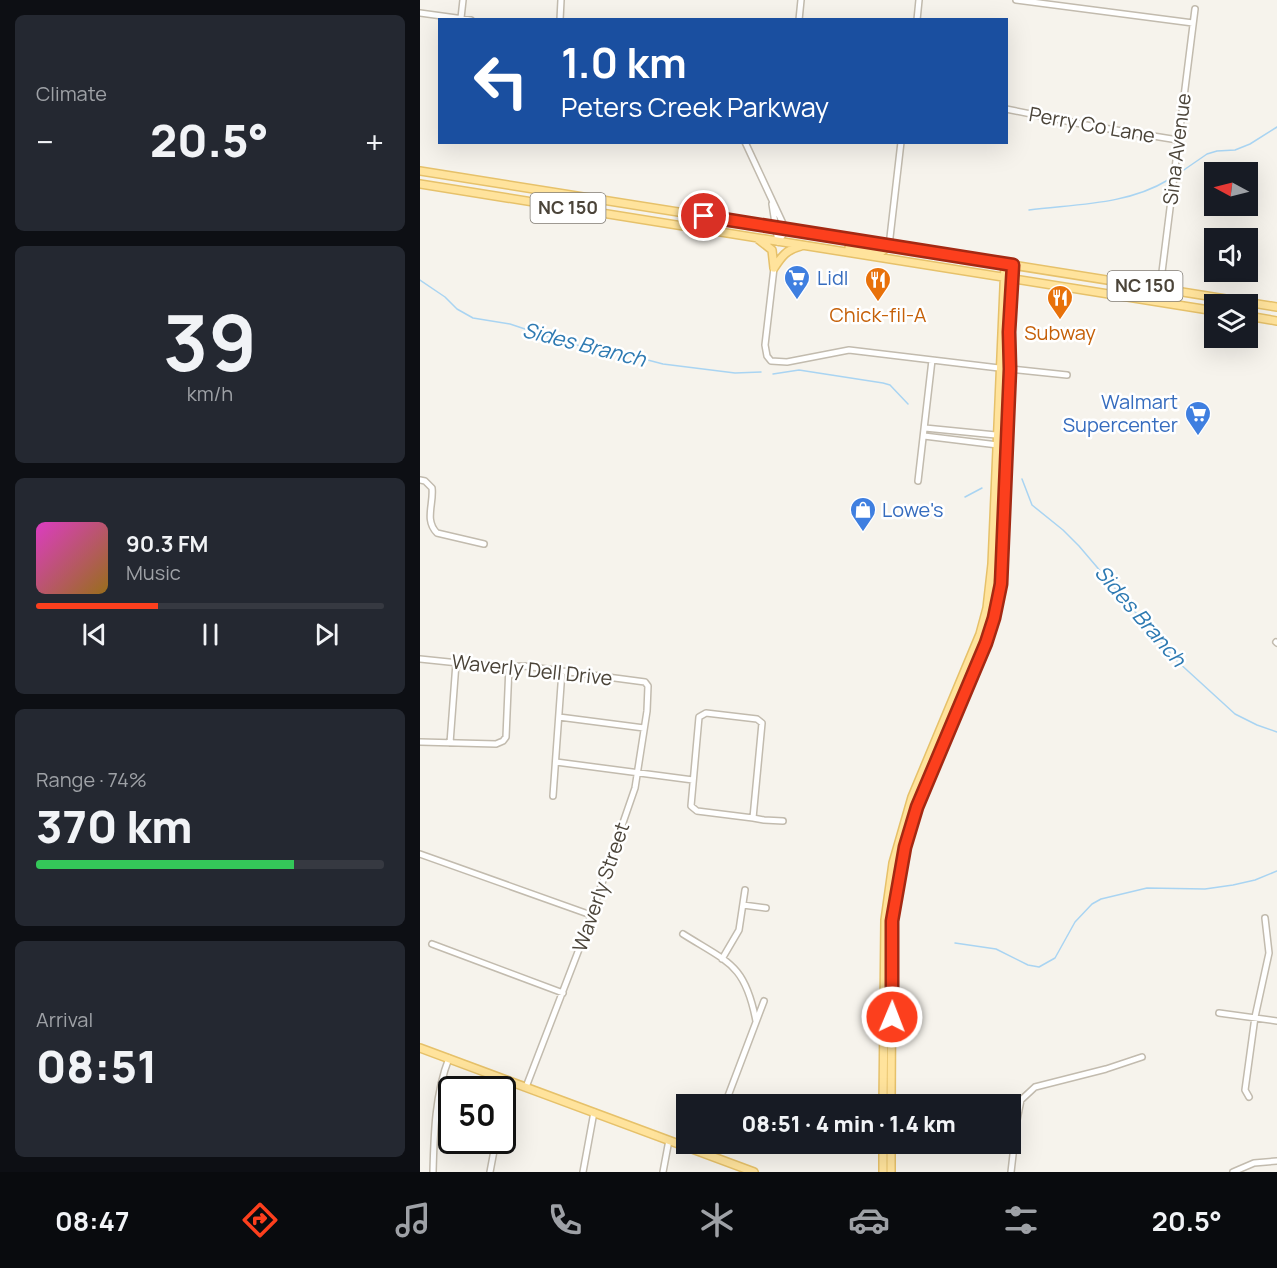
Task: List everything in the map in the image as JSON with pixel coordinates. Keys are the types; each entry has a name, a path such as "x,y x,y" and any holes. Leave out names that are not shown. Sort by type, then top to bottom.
{"main road":[{"name":"NC 150","path":"420,171 1277,307"},
{"name":"NC 150","path":"420,184 1204,309"},
{"path":"756,238 772,250 774,268"},
{"path":"774,268 781,255 804,246"},
{"path":"828,249 845,248 880,253 889,246"},
{"path":"883,1094 885,920 893,863 912,797 980,634 987,608 992,564 1005,264"},
{"path":"891,1094 892,921 905,847 917,807 986,643 1001,584 1013,265"},
{"path":"1258,318 1277,321"},
{"path":"420,1047 498,1076"},
{"path":"516,1083 676,1143"},
{"path":"708,1154 754,1172"},
{"path":"883,1154 883,1172"},
{"path":"891,1154 891,1172"}],"street":[{"path":"420,13 461,18 463,0"},
{"path":"561,0 561,18"},
{"path":"799,18 801,0"},
{"path":"917,18 919,0"},
{"path":"1016,0 1193,23"},
{"name":"Sina Avenue","path":"1160,288 1195,9"},
{"name":"Perry Co Lane","path":"1008,109 1178,140"},
{"path":"746,144 786,230 778,242"},
{"path":"889,246 901,144"},
{"path":"772,199 778,242"},
{"path":"774,268 765,345 767,356 771,361 787,362 849,350 999,368"},
{"path":"918,481 932,360"},
{"path":"1010,369 1067,375"},
{"path":"925,428 1006,436"},
{"path":"959,441 961,433"},
{"path":"924,436 1006,446"},
{"path":"420,480 425,481 432,488 429,518 433,529 484,544"},
{"name":"Waverly Dell Drive","path":"420,659 562,671 645,682"},
{"path":"450,743 456,663"},
{"path":"420,742 496,744 503,741 506,737 509,666"},
{"path":"553,796 562,671"},
{"name":"Waverly Street","path":"526,1087 628,809 637,774 649,693 645,682"},
{"path":"753,818 763,727 760,720 702,715 699,722 691,806 697,811 764,820 783,821"},
{"path":"559,717 644,728"},
{"path":"556,762 693,780"},
{"path":"420,854 591,915"},
{"path":"722,959 740,930 745,890"},
{"path":"743,905 766,908"},
{"path":"1249,1098 1245,1090 1255,1017 1269,953 1265,918"},
{"path":"683,934 733,965 743,978 750,995 756,1021"},
{"path":"432,944 562,993"},
{"path":"729,1094 764,1001"},
{"path":"1219,1013 1277,1021"},
{"path":"1011,1172 1017,1120 1022,1100 1035,1088 1142,1057"},
{"path":"433,1172 440,1090 449,1058"},
{"path":"583,1172 594,1112"},
{"path":"663,1172 669,1140"},
{"path":"490,1172 493,1154"},
{"path":"1233,1172 1254,1163 1277,1161"}],"waterway":[{"path":"1178,174 1207,154 1235,150 1250,144 1277,127"},
{"path":"1029,210 1118,199 1168,180"},
{"name":"Sides Branch","path":"420,280 445,297 457,309 473,318 510,324 570,344 621,353 663,364 735,373 761,372"},
{"name":"Sides Branch","path":"773,374 799,370 883,383 890,385 908,404"},
{"name":"Sides Branch","path":"1022,479 1032,505 1079,546 1177,661 1235,714 1277,732"},
{"name":"Sides Branch","path":"965,497 982,488"},
{"path":"955,943 996,949 1028,965 1039,967 1055,958 1075,922 1092,904 1101,899 1147,888 1205,889 1233,885 1255,880 1277,871"}],"place":[{"name":"Lidl","path":"797,301"},
{"name":"Chick-fil-A","path":"878,303"},
{"name":"Subway","path":"1060,321"},
{"name":"Walmart Supercenter","path":"1198,437"},
{"name":"Lowe's","path":"863,533"}],"route":[{"path":"704,216 1013,265 1001,584 998,603 986,643 917,807 905,847 892,921 892,1017"}]}
